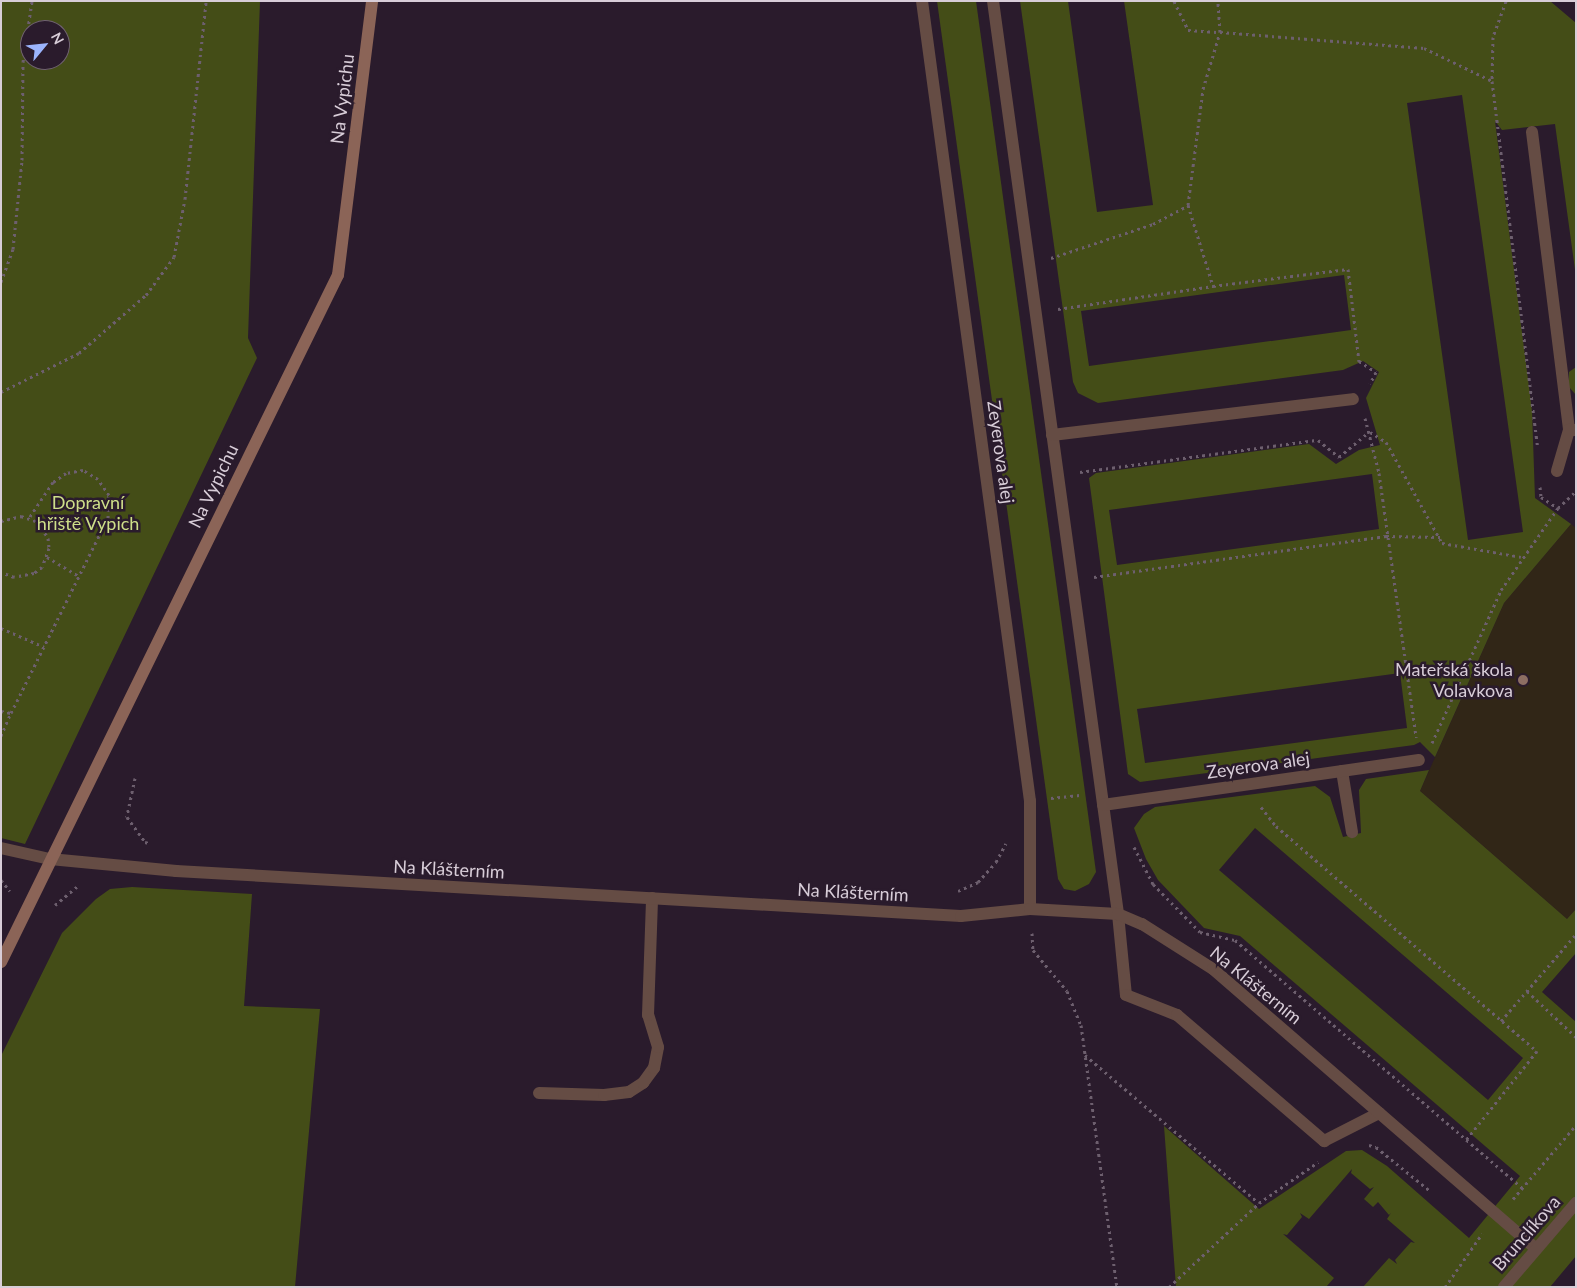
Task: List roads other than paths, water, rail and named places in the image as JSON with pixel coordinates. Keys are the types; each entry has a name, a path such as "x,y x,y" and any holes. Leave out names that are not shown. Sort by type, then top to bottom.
{"street":[{"name":"Na Vypichu","path":"1,962 338,275 372,1"},
{"name":"Zeyerova alej","path":"922,1 1030,801 1030,908"},
{"path":"993,1 1118,914 1126,995 1176,1015 1324,1141 1379,1113"},
{"path":"1532,132 1572,430 1557,472"},
{"path":"1052,435 1353,399"},
{"name":"Zeyerova alej","path":"1103,805 1342,771 1418,754"},
{"path":"1342,771 1352,832"},
{"name":"Na Klášterním","path":"1,848 50,859 176,871 962,916 1030,908 1118,914 1142,924 1213,969 1536,1249"},
{"path":"539,1093 604,1096 629,1092 643,1083 654,1068 658,1047 648,1015 652,898"},
{"name":"Brunclíkova","path":"1504,1287 1576,1203"}],"place":[{"name":"Mateřská škola Volavkova","path":"1523,680"}],"park label":[{"name":"Dopravní hřiště Vypich","path":"88,513"}]}
